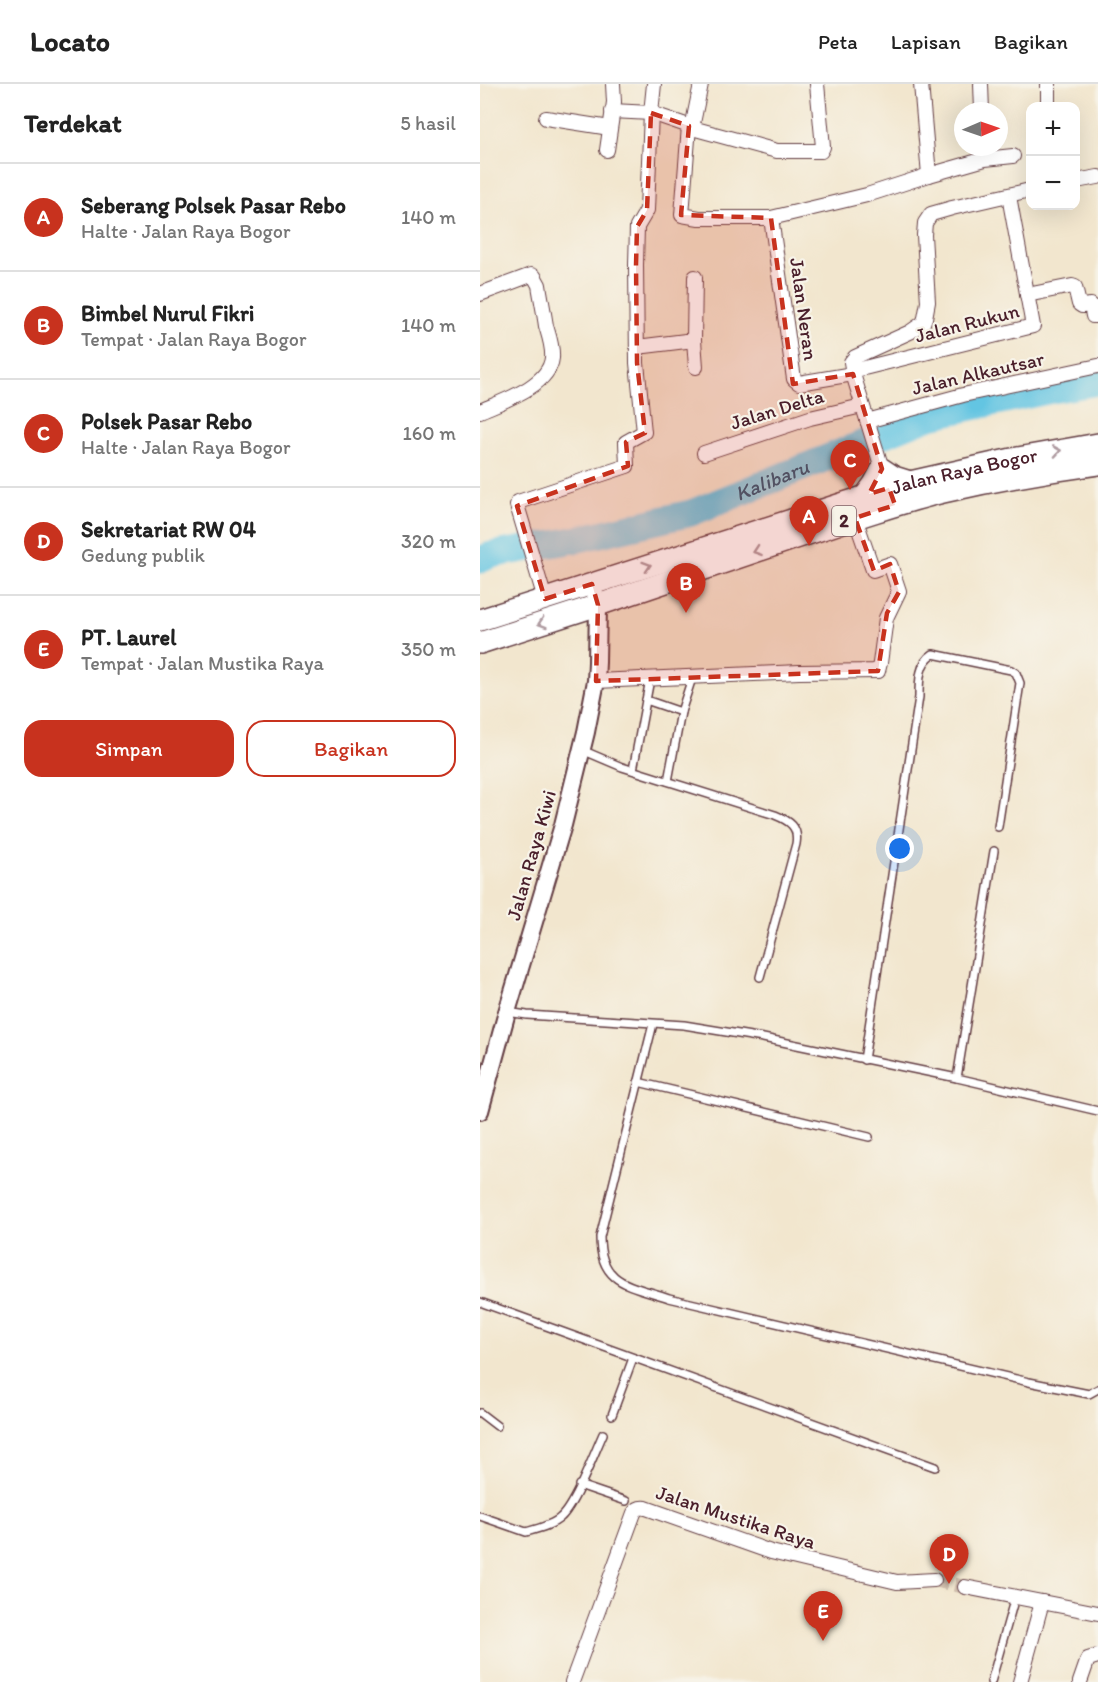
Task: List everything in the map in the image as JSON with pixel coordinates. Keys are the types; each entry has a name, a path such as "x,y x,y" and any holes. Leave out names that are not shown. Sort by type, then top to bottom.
{"highway":[{"name":"Jalan Raya Bogor","path":"480,620 866,495 885,479 910,482 1012,459 1098,444"},
{"name":"Jalan Raya Bogor","path":"885,479 942,492 1098,464"},
{"name":"Jalan Raya Bogor","path":"480,643 855,518 885,479"}],"street":[{"path":"607,150 613,84"},
{"path":"545,599 517,506 518,502 627,465 626,442 642,434 644,429 637,363 637,227 647,210 654,84"},
{"path":"701,84 690,127 682,215 699,218 771,218 867,195 929,175 976,156"},
{"path":"612,111 651,113 690,127 777,152 821,151 824,147 816,84"},
{"path":"921,84 929,175"},
{"path":"981,84 982,102"},
{"path":"1048,84 1048,102"},
{"path":"546,118 610,128"},
{"path":"1008,156 1012,156"},
{"path":"1080,179 1098,177"},
{"path":"885,479 862,406 853,367 923,323 928,302 924,235 925,223 931,214 1026,191"},
{"name":"Jalan Rukun","path":"853,367 1033,326 1009,196"},
{"name":"Jalan Neran","path":"771,218 794,380 799,383 853,367"},
{"path":"480,294 531,275 534,276 539,285 552,357 544,376 535,384 480,411"},
{"path":"695,277 696,367"},
{"path":"1027,295 1072,286 1075,287 1079,304 1091,305 1093,315 1098,316"},
{"path":"637,347 694,340"},
{"name":"Jalan Alkautsar","path":"869,427 963,395 1098,366"},
{"name":"Jalan Delta","path":"705,453 810,418 862,406"},
{"path":"596,681 879,669 886,618 899,591 890,564 873,570 855,518"},
{"path":"592,584 598,605"},
{"name":"Jalan Raya Kiwi","path":"480,1111 563,825 591,710 596,681 598,605"},
{"name":"Jalan Mustika Raya","path":"572,1682 634,1513 641,1507 771,1552 897,1582 934,1580"},
{"path":"965,1587 1098,1613"},
{"path":"1020,1682 1042,1602"},
{"path":"1080,1682 1088,1659 1098,1656"}],"lane":[{"path":"864,1060 919,696 919,681 926,658 933,654 1011,670 1016,673 1020,683 998,826"},
{"path":"668,781 681,712 692,678"},
{"path":"633,770 650,679"},
{"path":"646,700 681,712"},
{"path":"581,750 633,770 788,820 795,829 796,844 760,977"},
{"path":"957,1078 994,851"},
{"path":"507,1012 527,1016 684,1025 751,1036 957,1078 1098,1112"},
{"path":"653,1024 600,1237 600,1251 607,1268 617,1280 669,1298 1029,1382 1089,1394 1098,1389"},
{"path":"639,1082 869,1137"},
{"path":"481,1305 935,1467"},
{"path":"612,1415 633,1358"},
{"path":"480,1413 497,1426"},
{"path":"480,1516 526,1532 558,1519 563,1515 579,1485 603,1434"},
{"path":"579,1485 627,1501"},
{"path":"991,1682 1015,1597"}],"highlighted area":[{"path":"651,113 689,126 681,215 771,218 793,384 853,374 882,469 869,494 889,488 895,505 855,518 874,571 890,564 899,592 887,613 878,671 596,681 598,605 592,584 545,599 517,506 628,466 626,442 645,433 637,363 636,265 637,227 647,210"}],"waterway":[{"name":"Kalibaru","path":"480,560 491,555 574,540 691,513 930,416 1098,382"}],"tunnel":[{"path":"934,1580 965,1587"}],"place":[{"name":"Polsek Pasar Rebo","path":"850,490"},
{"name":"Seberang Polsek Pasar Rebo","path":"809,546"},
{"name":"Bimbel Nurul Fikri","path":"686,613"},
{"name":"Sekretariat RW 04","path":"949,1584"},
{"name":"PT. Laurel","path":"823,1641"}]}
